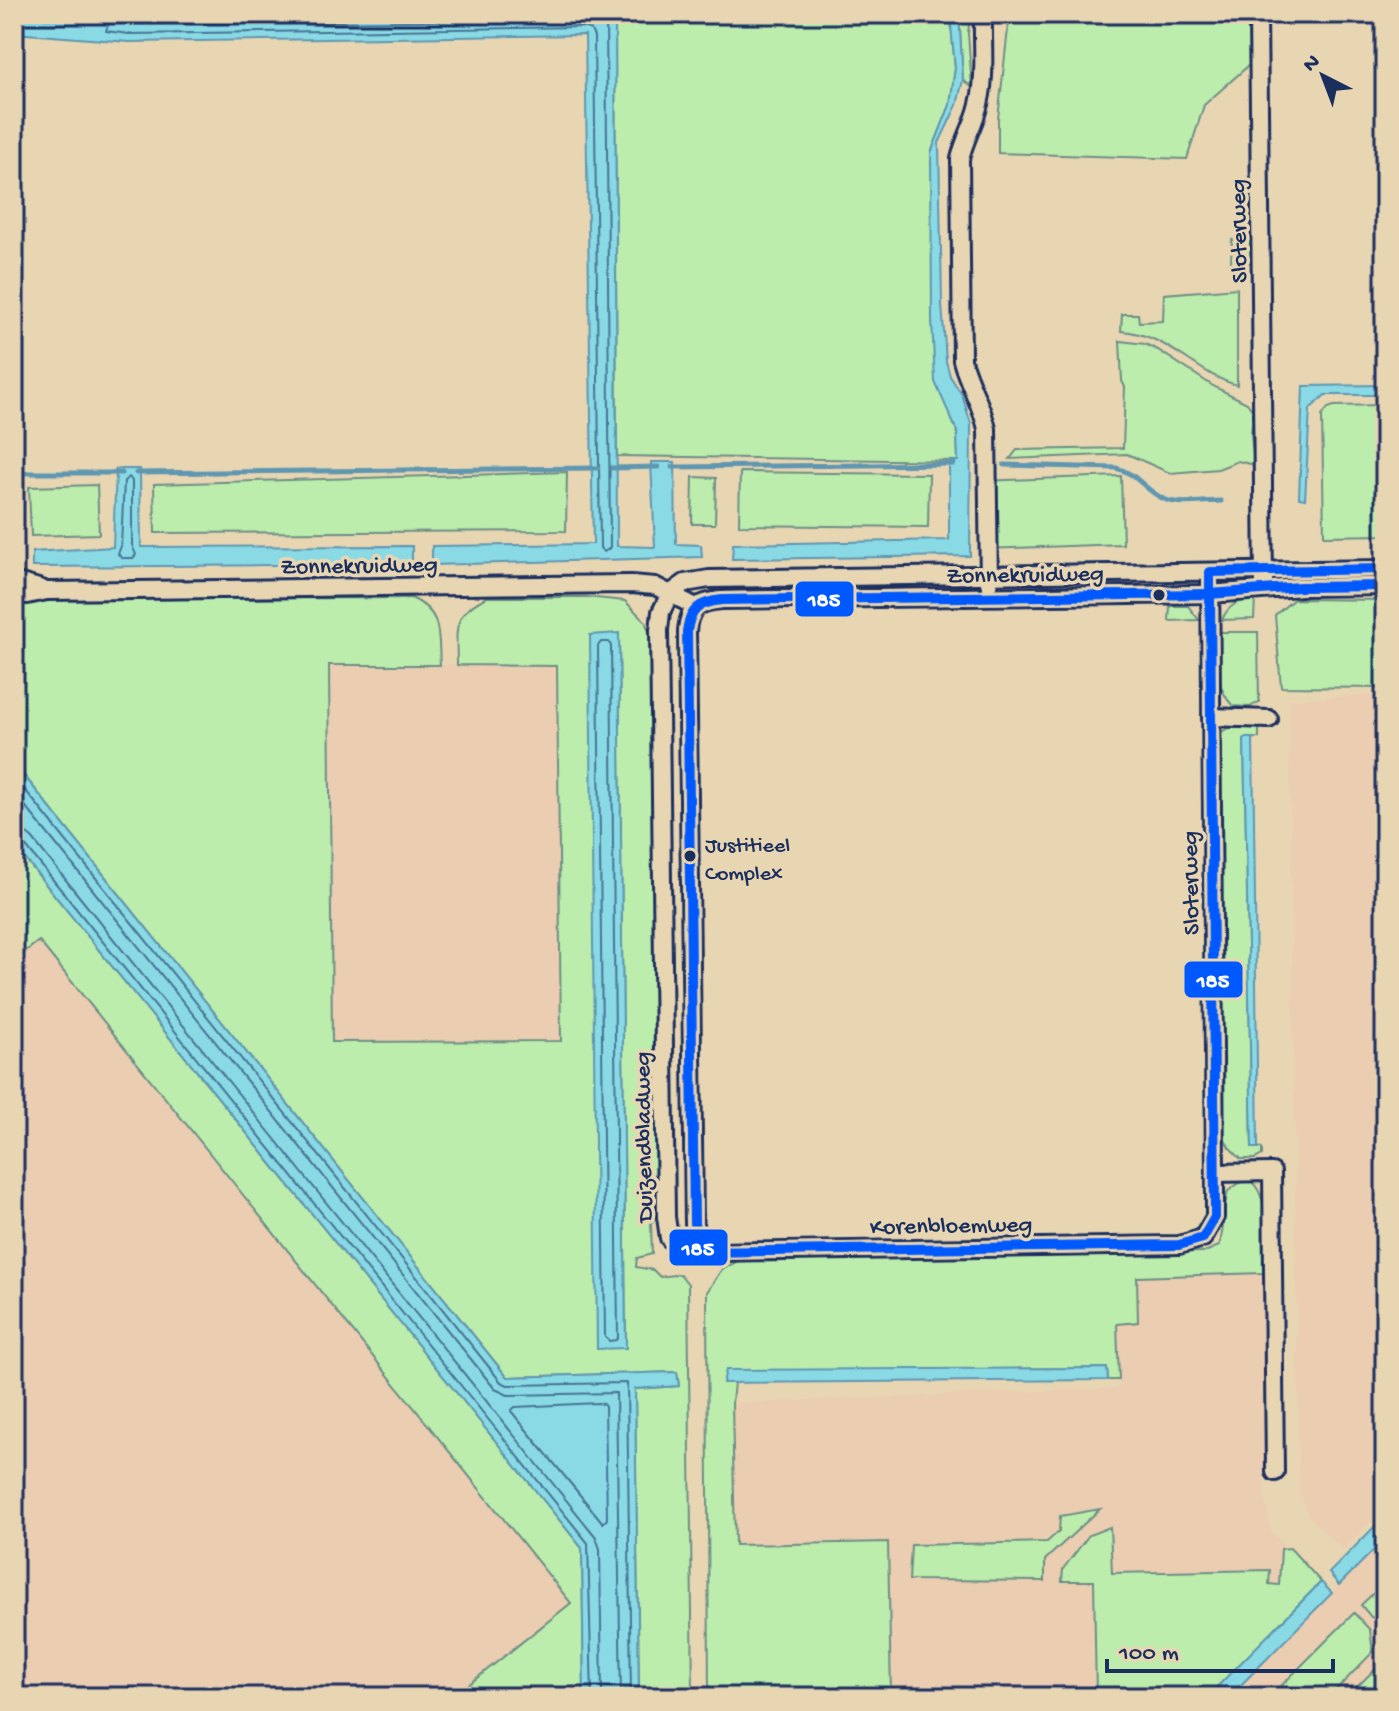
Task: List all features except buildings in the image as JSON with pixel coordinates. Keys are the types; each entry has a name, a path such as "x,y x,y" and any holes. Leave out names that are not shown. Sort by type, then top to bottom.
{"street":[{"path":"983,14 981,94 960,159 962,344 966,376 987,429 990,597"},
{"name":"Sloterweg","path":"1258,14 1264,592"},
{"name":"Zonnekruidweg","path":"670,594 685,583 709,579 1385,569"},
{"name":"Sloterweg","path":"1203,1238 1215,1217 1210,572"},
{"path":"14,581 47,591"},
{"name":"Zonnekruidweg","path":"47,591 631,584 655,586 696,607 708,601 722,600 1210,594 1300,587 1385,586"},
{"path":"14,594 47,591"},
{"name":"Duizendbladweg","path":"670,594 661,612 659,630 666,1217 669,1238 682,1250 699,1252"},
{"path":"696,607 688,616 687,631 694,1223 699,1252"},
{"path":"1211,717 1269,719"},
{"path":"1215,1173 1272,1172 1275,1472"},
{"name":"Korenbloemweg","path":"699,1252 1179,1245 1203,1238"}],"shaded area":[{"path":"329,664 557,665 562,1041 332,1043"},
{"path":"1385,695 1385,1508 1343,1550 1309,1517 1299,1494 1289,699"},
{"path":"14,845 582,1548 584,1697 14,1697"},
{"path":"1263,1273 1264,1494 1271,1531 1315,1579 1197,1697 753,1697 736,1604 732,1403 1119,1388 1117,1323 1138,1321 1137,1277"},
{"path":"1385,1539 1385,1697 1229,1697 1339,1585"}],"green space":[{"path":"37,14 282,14 47,19"},
{"path":"615,14 950,14 955,68 950,105 931,153 948,410 957,431 958,461 617,456"},
{"path":"959,14 970,14 968,34 972,87 963,80"},
{"path":"1007,14 1248,14 1249,65 1204,105 1187,159 998,153"},
{"path":"1250,239 1251,262 1231,264 1232,240"},
{"path":"1237,288 1237,385 1207,372 1153,339 1121,331 1122,314 1138,314 1139,322 1163,321 1164,294"},
{"path":"1120,341 1145,344 1158,350 1213,386 1247,403 1253,411 1251,435 1254,465 1238,461 1218,469 1170,473 1127,454 1010,459 1017,450 1123,448 1125,387"},
{"path":"1385,405 1385,535 1324,536 1322,416 1334,406"},
{"path":"567,472 566,531 155,533 154,484"},
{"path":"740,472 929,474 928,527 739,525"},
{"path":"1121,476 1123,544 983,549 981,481"},
{"path":"693,477 716,478 715,524 692,524"},
{"path":"97,485 99,534 31,536 29,487"},
{"path":"487,597 586,597 625,601 645,621 652,640 659,1209 651,1224 652,1254 637,1258 636,1267 653,1270 660,1277 680,1274 688,1284 693,1697 639,1697 635,1389 679,1386 677,1372 507,1377 14,763 14,599 411,598 434,617 440,665 329,665 332,1042 561,1041 557,666 457,665 458,624 475,604","holes":["619,634 626,1348 590,636"]},
{"path":"1255,599 1254,619 1222,620 1235,604"},
{"path":"1294,599 1385,600 1385,688 1281,687 1275,615"},
{"path":"1170,606 1188,606 1199,620 1169,621"},
{"path":"1218,632 1258,632 1259,702 1250,707 1233,706 1222,690 1218,671"},
{"path":"1228,728 1259,728 1259,738 1244,739 1252,1147 1262,1148 1262,1155 1255,1159 1241,1159 1223,1135 1220,733"},
{"path":"14,845 582,1548 584,1697 453,1697 571,1603 39,941 14,960"},
{"path":"1250,1181 1257,1188 1264,1209 1266,1270 1263,1273 1137,1277 1138,1322 1117,1324 1119,1380 1108,1380 1107,1368 726,1371 724,1382 734,1382 735,1545 888,1542 891,1697 709,1697 707,1292 722,1269 740,1260 1205,1252 1219,1246 1228,1191 1241,1182"},
{"path":"1100,1509 1045,1560 1045,1581 909,1580 911,1545 1047,1542 1059,1531 1060,1516"},
{"path":"1110,1527 1112,1573 1270,1570 1269,1584 1279,1585 1281,1549 1290,1548 1321,1582 1207,1697 1096,1697 1094,1581 1062,1581 1063,1569 1089,1535"},
{"path":"1385,1582 1385,1624 1371,1617 1361,1605"},
{"path":"1354,1613 1370,1630 1373,1652 1329,1697 1270,1697"},
{"path":"1385,1659 1385,1697 1347,1697"}],"water":[{"path":"14,14 37,14 47,19 282,14 615,14 617,546 655,547 651,462 675,462 676,544 701,545 702,557 432,565 432,546 593,544 585,35 129,42 14,33"},
{"path":"950,14 959,14 963,80 957,105 939,143 942,304 946,361 971,424 970,556 732,559 733,544 949,540 949,461 958,461 957,431 935,382 931,153 950,105 955,68"},
{"path":"1385,385 1385,395 1325,395 1310,409 1305,499 1299,498 1303,386"},
{"path":"116,469 140,469 141,547 412,546 412,564 32,567 32,552 113,547"},
{"path":"619,633 626,1348 597,1349 590,635"},
{"path":"1244,738 1253,738 1258,1148 1252,1148"},
{"path":"14,763 507,1377 677,1372 679,1386 635,1389 639,1697 584,1697 582,1548 14,845"},
{"path":"1107,1368 1108,1380 723,1383 726,1370"},
{"path":"1385,1516 1385,1539 1339,1585 1329,1573"},
{"path":"1321,1582 1332,1593 1229,1697 1207,1697"}],"waterway":[{"path":"672,467 954,464"},
{"path":"1004,465 1116,468 1130,474 1157,496 1170,501 1221,501"},
{"path":"612,468 658,467"},
{"path":"136,473 598,468"},
{"path":"27,473 122,473"}],"transit line":[{"name":"185","path":"1210,594 1210,572 1385,569"},
{"name":"185","path":"1210,594 1300,587 1385,586"},
{"name":"185","path":"1210,594 1215,1217 1203,1238 1179,1245 699,1252 694,1223 687,631 697,608 722,600 1210,594"}],"place":[{"name":"Justitieel Complex","path":"690,856"}]}
